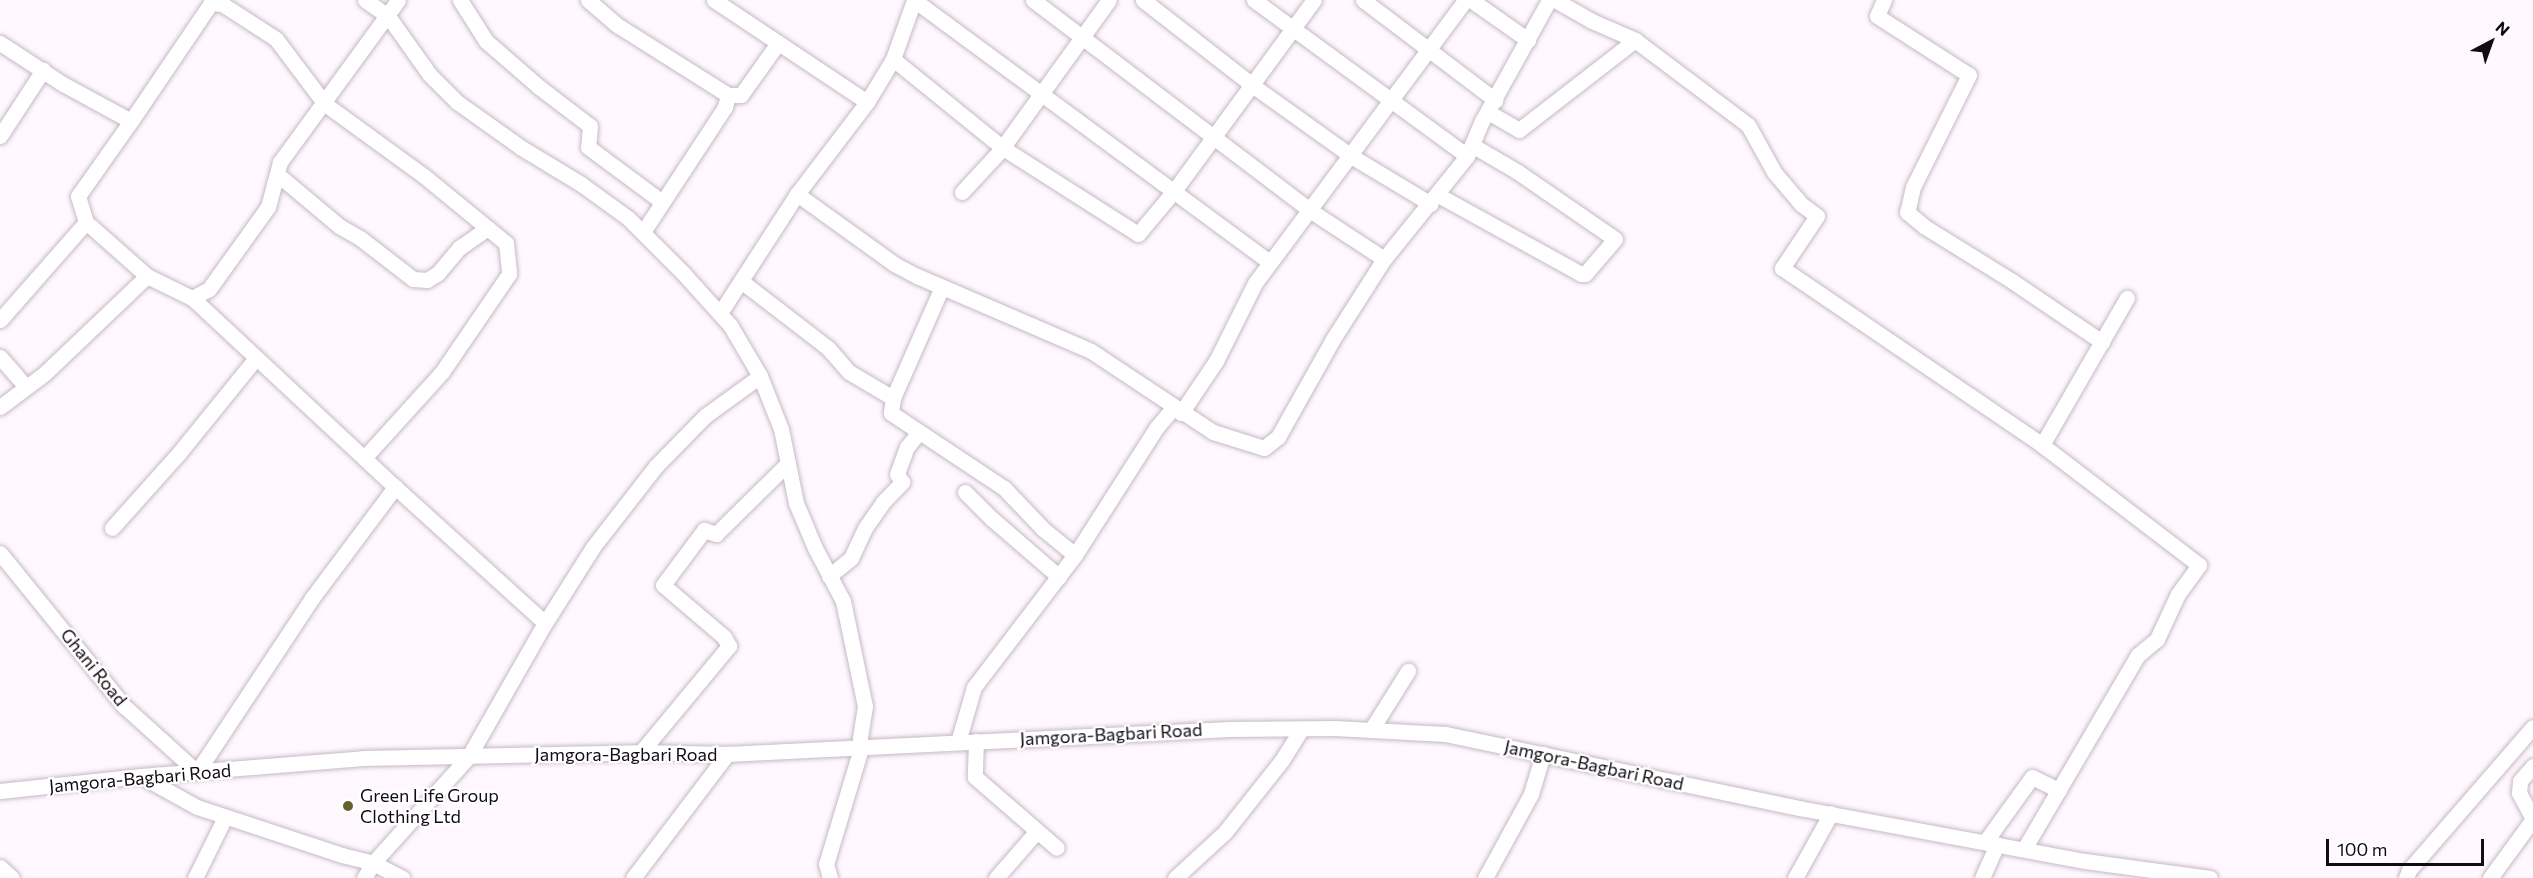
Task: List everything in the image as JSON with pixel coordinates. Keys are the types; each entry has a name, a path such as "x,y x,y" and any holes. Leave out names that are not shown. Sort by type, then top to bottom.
{"street":[{"path":"365,0 388,16 429,74 457,102 520,147 581,184 628,218 643,232 730,325 760,376 781,429 796,503 829,576 843,601 864,706 860,739 862,746 826,864 830,878"},
{"path":"192,298 209,289 268,207 280,162 325,104 398,0"},
{"path":"460,0 486,41 539,87 590,126 588,147 662,202"},
{"path":"588,0 618,25 728,95 741,95 778,43"},
{"path":"714,0 867,102"},
{"path":"720,314 797,194 867,102 893,59 914,0 1270,262"},
{"path":"1033,0 1311,211 1384,259"},
{"path":"962,192 1003,148 1109,0"},
{"path":"1143,0 1252,85 1352,156 1581,274 1585,274 1615,239 1518,172 1469,150 1391,102 1254,0"},
{"path":"893,59 1003,148 1138,234 1174,191 1314,0"},
{"path":"1363,0 1430,49 1519,130 1635,40"},
{"path":"958,742 974,687 1075,555 1157,428 1177,410 1216,361 1255,283 1352,156 1465,0"},
{"path":"1471,0 1528,40"},
{"path":"797,194 894,264 1091,351 1156,392 1177,410 1212,432 1258,447 1269,446 1278,437 1328,349 1384,259 1434,199 1469,150 1548,0"},
{"path":"1555,0 1592,21 1635,40 1748,125 1774,172 1801,204 1817,216 1782,268 2042,444 2199,565 2178,594 2157,639 2138,655 2024,849"},
{"path":"1884,0 1877,16 1969,75 1913,187 1907,212 1925,227 2013,281 2102,342"},
{"path":"364,458 442,372 509,274 506,243 423,176 325,104 276,39 222,4 211,3 78,196 86,222 147,276 192,298 395,487 545,623"},
{"path":"0,43 131,121"},
{"path":"0,136 43,70"},
{"path":"643,232 725,107 728,95"},
{"path":"277,174 339,226 360,238 413,279 427,280 459,248 488,228"},
{"path":"0,320 86,222"},
{"path":"3,400 44,374 147,276"},
{"path":"741,281 828,348 849,372 892,398"},
{"path":"942,287 892,398 891,413 1004,488 1043,529 1075,555"},
{"path":"2042,444 2127,298"},
{"path":"0,357 25,386"},
{"path":"112,528 179,453 256,358"},
{"path":"363,878 373,863 469,756 545,623 593,547 656,466 705,416 760,376"},
{"path":"829,576 851,558 865,528 883,502 902,482 897,474 907,447 919,432"},
{"path":"641,752 729,646 723,637 663,585 704,530 716,534 788,463"},
{"path":"197,772 312,598 395,487"},
{"path":"965,492 991,518 1059,577"},
{"name":"Ghani Road","path":"0,552 124,706 197,772"},
{"path":"1371,730 1408,671"},
{"path":"2406,878 2409,870 2533,727"},
{"name":"Jamgora-Bagbari Road","path":"0,791 141,776 363,758 641,752 727,754 1229,729 1371,730 1445,734 1831,813 2024,849 2210,878"},
{"path":"1178,877 1225,832 1282,760 1301,729"},
{"path":"976,741 975,777 1057,848"},
{"path":"633,878 727,754"},
{"path":"1485,878 1531,794 1544,754"},
{"path":"2490,878 2533,819 2519,793 2520,781 2533,766"},
{"path":"141,776 197,807 373,863 402,878"},
{"path":"1982,878 1991,843 2032,777 2059,790"},
{"path":"1795,878 1831,813"},
{"path":"195,878 225,817"},
{"path":"996,878 1037,831"},
{"path":"0,867 12,878"}],"place":[{"name":"Green Life Group Clothing Ltd","path":"348,806"}]}
